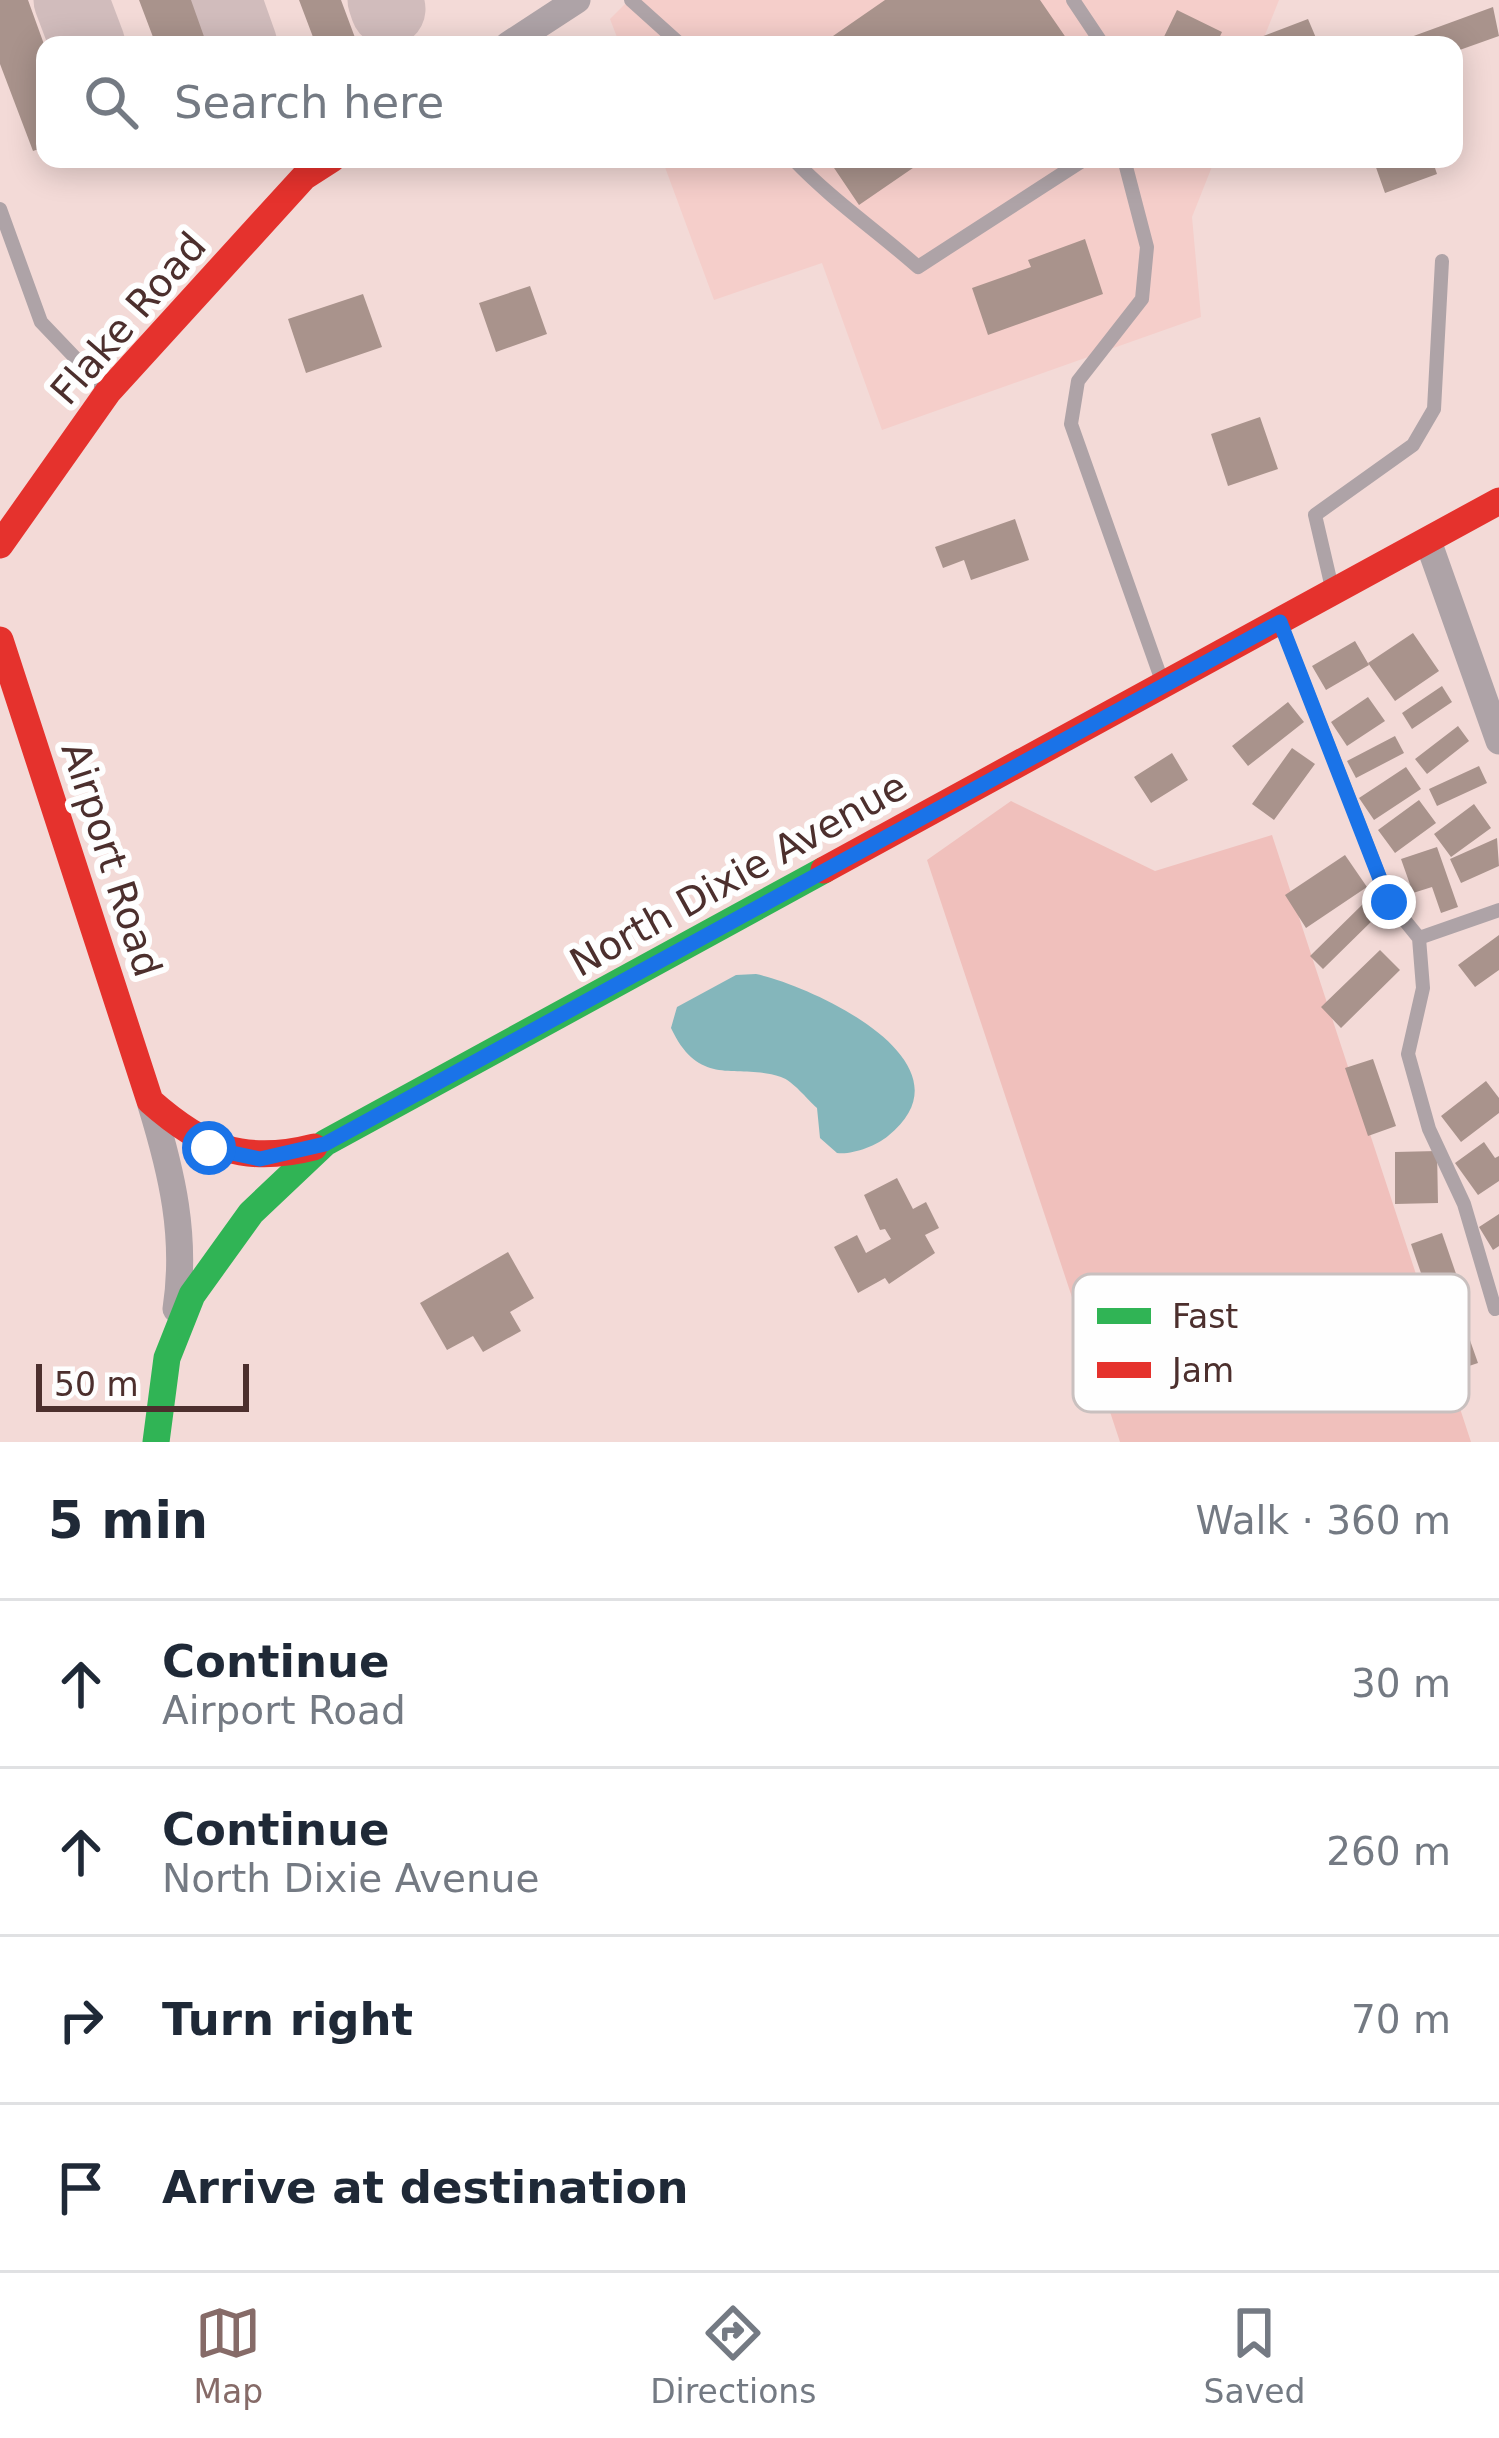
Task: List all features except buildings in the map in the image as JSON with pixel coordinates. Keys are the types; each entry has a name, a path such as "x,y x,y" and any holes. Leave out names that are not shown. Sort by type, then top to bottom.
{"street":[{"path":"522,36 577,0"},
{"name":"Flake Road","path":"0,545 108,392 304,177 318,168"},
{"name":"North Dixie Avenue","path":"156,1442 167,1358 193,1297 238,1225 325,1144 1499,501"},
{"path":"1428,542 1499,741"},
{"name":"Airport Road","path":"0,640 173,1179 179,1224 178,1304 167,1358"},
{"path":"150,1101 186,1133 238,1158 281,1156 325,1144"}],"lane":[{"path":"631,0 671,36"},
{"path":"1073,0 1097,36"},
{"path":"802,168 839,207 879,232 918,267 1071,168"},
{"path":"1126,168 1147,247 1142,299 1078,380 1071,424 1163,686"},
{"path":"0,209 41,322 108,392"},
{"path":"0,262 16,257"},
{"path":"1334,593 1315,515 1413,445 1434,409 1442,262"},
{"path":"1280,622 1389,902 1419,938 1423,988 1408,1054 1429,1129 1464,1204 1495,1309"},
{"path":"1419,938 1499,910"}],"shaded area":[{"path":"629,0 1279,0 1265,36 617,36 610,19"},
{"path":"665,168 1211,168 1192,217 1201,317 882,430 822,263 714,300"},
{"path":"1011,801 1155,871 1272,835 1416,1274 1073,1274 1073,1300 927,860"},
{"path":"1110,1412 1461,1412 1471,1442 1120,1442"}],"water":[{"path":"756,974 847,1011 878,1032 901,1056 914,1082 911,1109 888,1136 864,1149 837,1153 820,1138 817,1108 790,1082 765,1073 707,1067 682,1047 671,1028 677,1007 736,975"}],"taxiway":[{"path":"71,0 85,36"},
{"path":"224,0 237,36"},
{"path":"385,0 388,9"}],"traffic: fast":[{"path":"156,1442 167,1358 192,1295 251,1213 325,1143 824,870"}],"traffic: jam":[{"path":"0,545 108,392 304,177 318,168"},
{"path":"824,870 1499,501"},
{"path":"0,640 150,1101 188,1131 226,1148 266,1154 314,1147"}],"route":[{"path":"209,1148 238,1158 260,1159 325,1144 1280,622 1389,902"}]}
